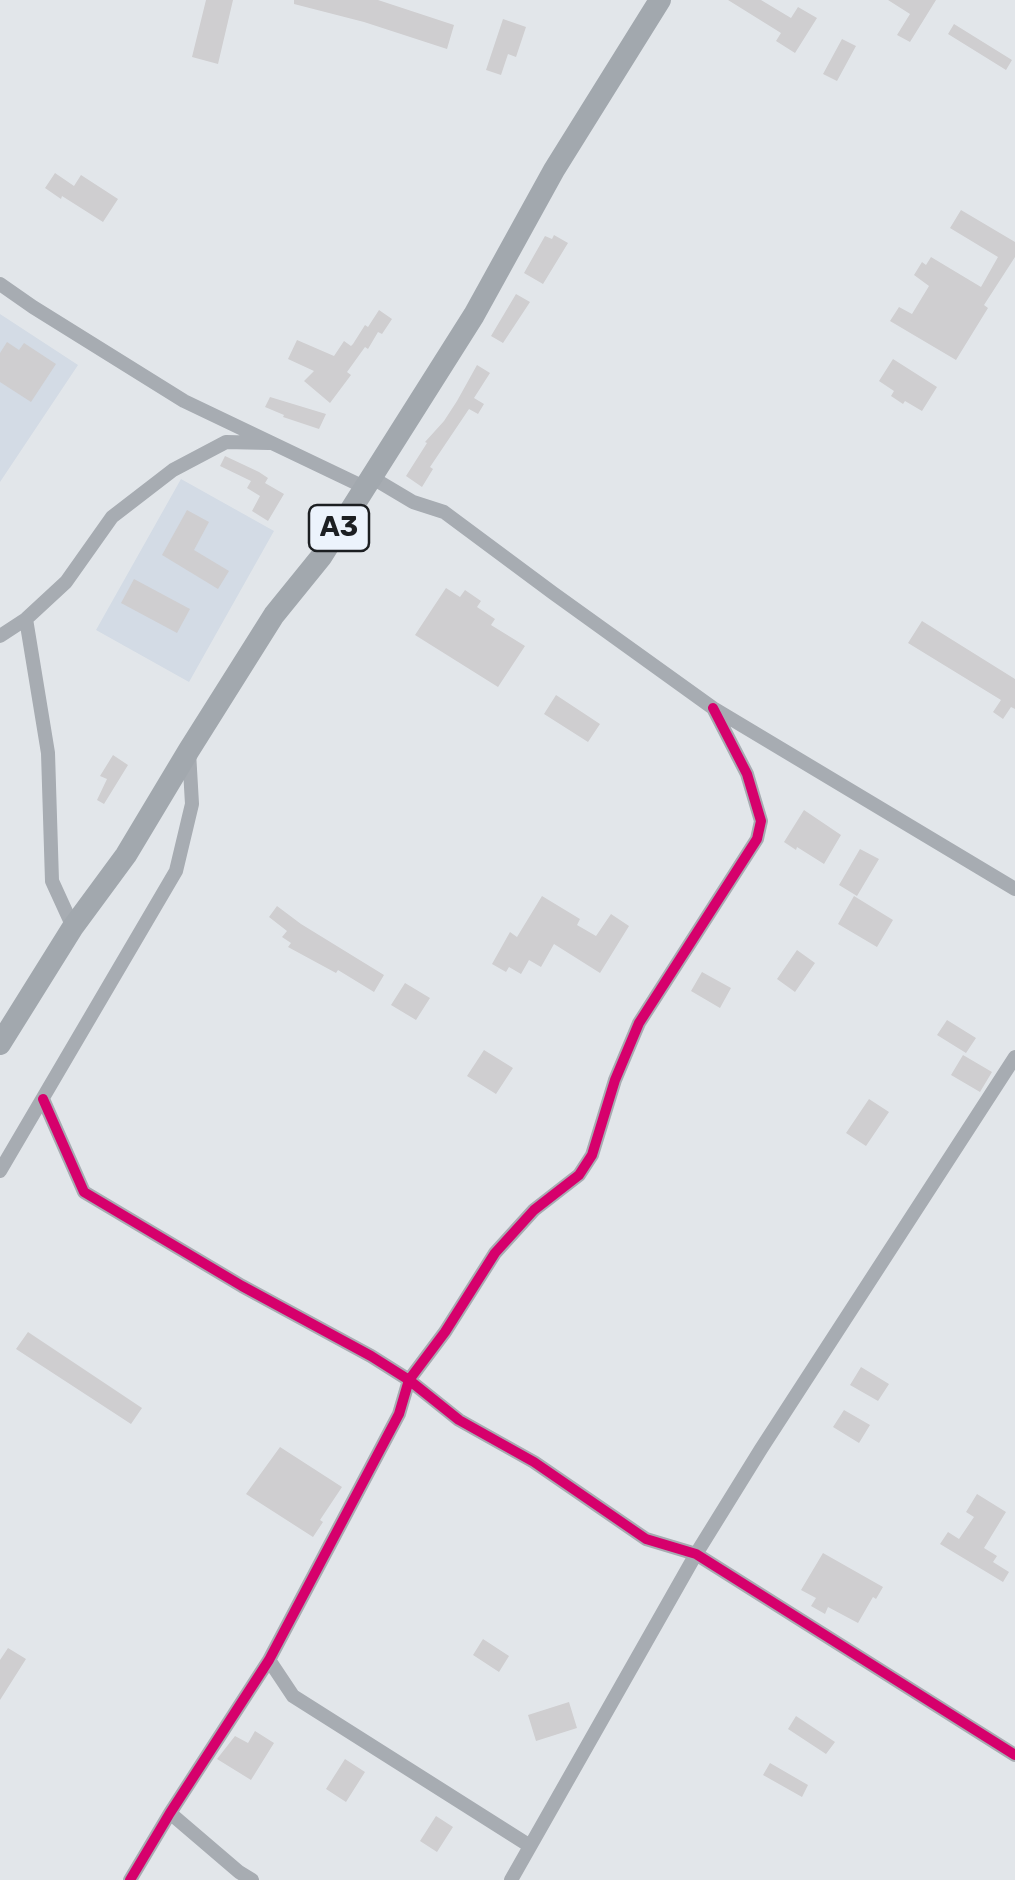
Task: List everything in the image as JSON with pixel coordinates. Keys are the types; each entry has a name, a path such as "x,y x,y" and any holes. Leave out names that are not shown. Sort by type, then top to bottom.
{"highway":[{"name":"A3","path":"0,1044 73,928 126,855 274,616 321,558 474,315 554,170 660,0"}],"street":[{"path":"0,284 184,401 272,443 444,512 713,708 1015,889"},
{"path":"0,636 26,619 66,582 112,517 173,470 226,442 272,443"},
{"path":"26,619 48,753 52,881 73,928"},
{"path":"130,1880 270,1660 399,1414 409,1380 446,1332 495,1253 534,1210 579,1174 592,1155 615,1080 640,1023 758,839 761,821 746,774 713,708"},
{"path":"0,1172 176,871 192,804 188,750"},
{"path":"511,1880 696,1554 1015,1057"},
{"path":"43,1099 84,1192 242,1286 371,1356 409,1380 458,1420 534,1462 646,1538 696,1554 1015,1755"},
{"path":"270,1660 293,1696 530,1846"},
{"path":"170,1813 252,1880"}],"shaded area":[{"path":"0,314 78,365 0,482"},
{"path":"181,479 274,531 189,682 96,630"}],"building":[{"path":"206,0 233,0 218,64 192,57"},
{"path":"294,0 378,0 454,25 447,49 294,4"},
{"path":"728,0 761,0 791,18 798,7 817,18 795,53 776,41 781,33"},
{"path":"888,0 936,0 910,42 897,35 910,14"},
{"path":"503,19 526,27 516,57 508,54 501,75 486,70"},
{"path":"954,24 1012,60 1006,70 948,34"},
{"path":"842,39 856,46 837,81 823,74"},
{"path":"55,173 74,186 81,175 118,199 103,222 45,188"},
{"path":"961,210 1015,242 1015,257 984,305 988,308 956,360 890,321 899,307 912,314 929,286 914,275 922,262 926,265 931,257 981,287 998,257 950,228"},
{"path":"554,235 568,243 543,284 524,273 545,236 552,239"},
{"path":"516,294 530,302 503,343 491,336"},
{"path":"379,310 392,319 368,349 365,347 330,403 304,381 314,371 288,359 297,340 334,356 344,341 353,344"},
{"path":"7,342 19,350 24,343 56,364 31,402 0,382 0,353"},
{"path":"893,359 937,387 922,411 891,396 894,391 879,381"},
{"path":"477,365 490,373 474,398 484,404 478,414 469,409 430,467 433,469 422,487 406,476"},
{"path":"270,397 326,414 319,429 265,407"},
{"path":"225,456 259,472 268,478 265,483 284,494 268,521 252,511 260,496 247,488 251,481 220,466"},
{"path":"187,510 209,522 194,550 229,571 218,589 162,555"},
{"path":"134,579 190,609 177,633 121,603"},
{"path":"446,588 460,597 465,590 481,601 477,607 495,619 491,625 525,646 498,687 415,635"},
{"path":"922,621 1015,679 1015,709 1011,707 1003,719 993,712 1001,700 908,643"},
{"path":"556,695 600,724 588,742 544,714"},
{"path":"113,755 128,765 104,804 97,800 107,779 100,776"},
{"path":"804,810 841,835 824,864 784,842"},
{"path":"860,849 879,859 857,896 839,885"},
{"path":"542,896 580,919 577,925 596,936 611,914 629,926 600,973 554,944 541,967 529,960 521,974 492,964 510,932 517,937"},
{"path":"854,896 893,920 877,947 838,924"},
{"path":"277,906 384,975 374,992 288,947 291,943 282,937 287,931 269,917"},
{"path":"797,950 815,963 795,992 777,979"},
{"path":"702,972 731,988 720,1008 691,991"},
{"path":"405,983 430,998 416,1020 391,1005"},
{"path":"947,1020 976,1038 966,1053 937,1035"},
{"path":"484,1050 513,1068 496,1094 467,1076"},
{"path":"963,1055 992,1072 980,1092 951,1075"},
{"path":"869,1099 889,1112 866,1146 846,1133"},
{"path":"28,1332 142,1408 131,1424 16,1349"},
{"path":"861,1367 889,1384 878,1401 850,1385"},
{"path":"844,1410 870,1425 859,1443 833,1427"},
{"path":"280,1447 342,1487 313,1537 246,1494"},
{"path":"977,1494 1006,1512 984,1548 997,1556 993,1562 1009,1572 1003,1582 940,1544 948,1532 959,1539 974,1517 966,1512"},
{"path":"823,1553 883,1587 858,1623 828,1607 825,1614 811,1606 816,1598 801,1590"},
{"path":"483,1639 509,1656 499,1672 473,1655"},
{"path":"8,1648 26,1659 0,1700 0,1660"},
{"path":"569,1702 577,1728 536,1741 528,1715"},
{"path":"796,1716 835,1742 826,1754 788,1729"},
{"path":"255,1731 274,1743 251,1780 217,1759 235,1736 248,1743"},
{"path":"345,1759 365,1772 346,1802 326,1789"},
{"path":"770,1763 808,1785 802,1797 763,1775"},
{"path":"436,1816 453,1827 437,1852 420,1841"}],"cycle path":[{"path":"130,1880 269,1660 399,1414 409,1380 495,1253 534,1210 579,1175 592,1155 615,1080 639,1023 757,839 761,821 747,774 713,708"},
{"path":"43,1099 84,1192 242,1286 371,1356 459,1420 534,1462 646,1539 696,1554 1015,1755"}]}
